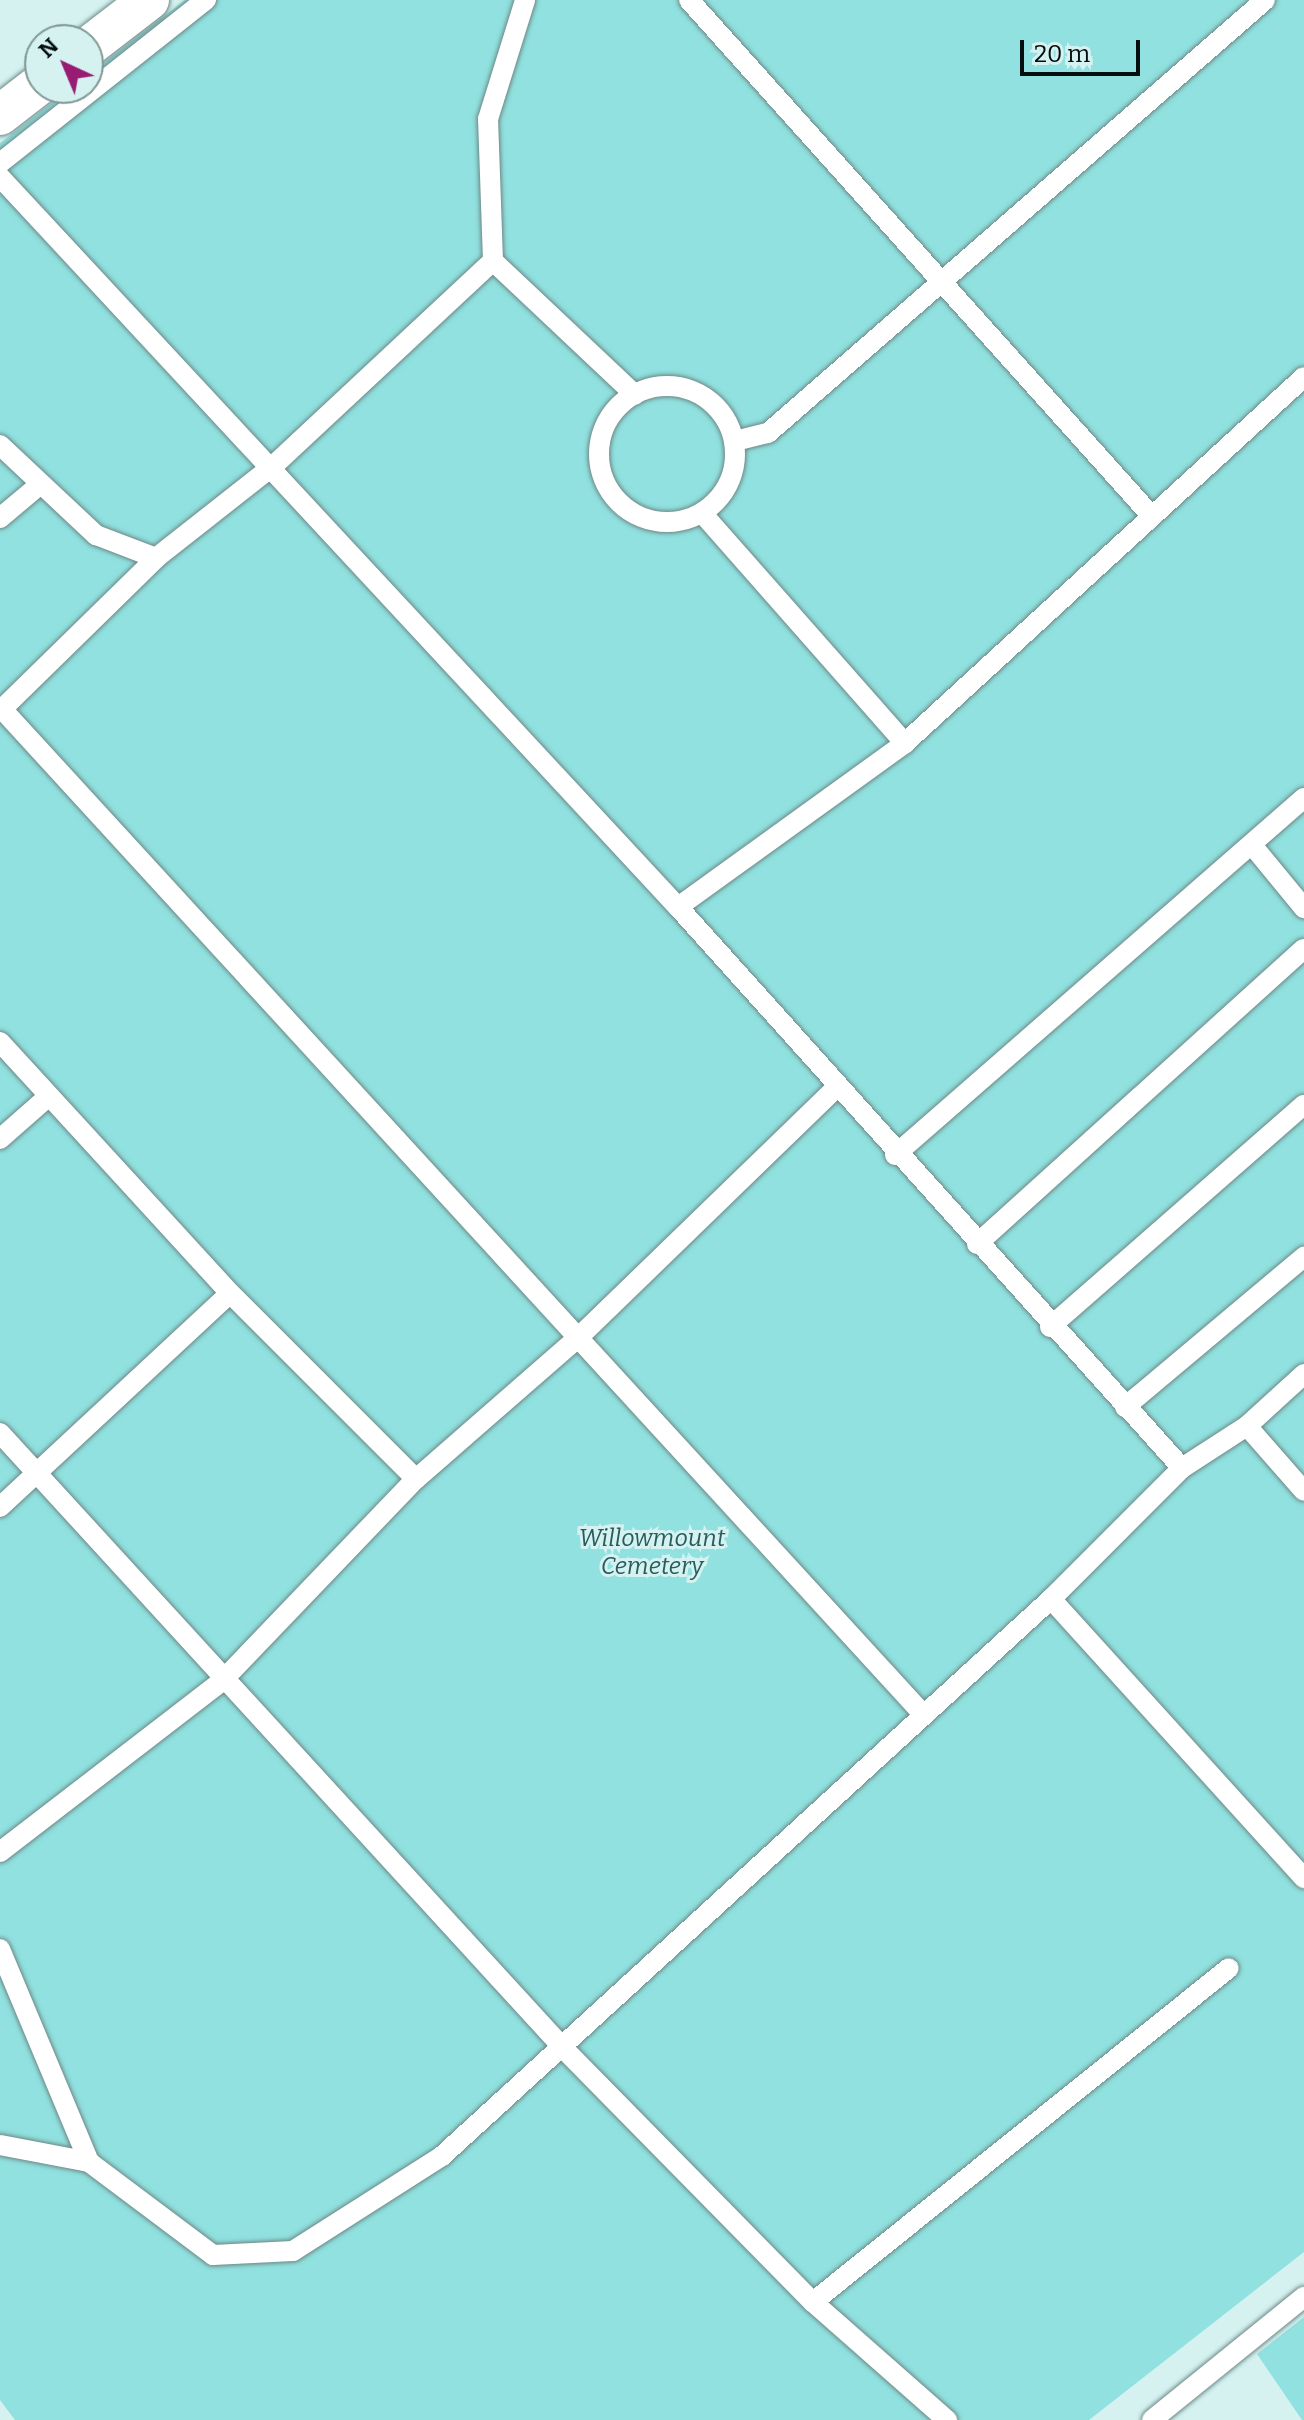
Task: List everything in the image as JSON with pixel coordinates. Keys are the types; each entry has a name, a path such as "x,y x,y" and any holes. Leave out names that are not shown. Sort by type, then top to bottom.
{"street":[{"path":"104,35 149,0"},
{"path":"0,115 24,96"}],"lane":[{"path":"0,163 206,0"},
{"path":"525,0 488,119 493,261 635,395"},
{"path":"689,0 1149,513"},
{"path":"735,441 768,433 1265,0"},
{"path":"0,177 273,466 678,907 895,1155 1182,1468"},
{"path":"493,261 273,466 156,558 1,710 582,1334 921,1712"},
{"path":"678,907 905,743 1149,513 1304,377"},
{"path":"676,386 697,393 728,421 735,441 729,482 702,513 681,521 639,517 608,488 599,446 618,408 635,395 676,386"},
{"path":"0,445 38,486 96,535 156,558"},
{"path":"0,518 38,486"},
{"path":"702,513 905,743"},
{"path":"895,1155 1304,798"},
{"path":"1252,845 1304,908"},
{"path":"977,1244 1304,949"},
{"path":"0,1042 230,1293 416,1479"},
{"path":"0,1852 221,1682 416,1479 582,1334 836,1088"},
{"path":"0,1139 49,1096"},
{"path":"1050,1327 1304,1105"},
{"path":"1125,1407 1304,1257"},
{"path":"0,1507 230,1293"},
{"path":"0,2145 89,2162 213,2255 293,2251 442,2156 564,2049 921,1712 1051,1599 1182,1468 1247,1426 1304,1374"},
{"path":"1247,1426 1304,1491"},
{"path":"0,1433 221,1682 564,2049 813,2302 947,2420"},
{"path":"1051,1599 1304,1878"},
{"path":"0,1949 89,2162"},
{"path":"813,2302 1229,1968"},
{"path":"1152,2420 1304,2297"}],"green space":[{"name":"Willowmount Cemetery","path":"185,0 1304,0 1304,2252 1089,2420 15,2420 0,2400 0,143 50,104 104,104 104,63"},
{"path":"1304,2317 1304,2420 1302,2420 1257,2354"}]}
